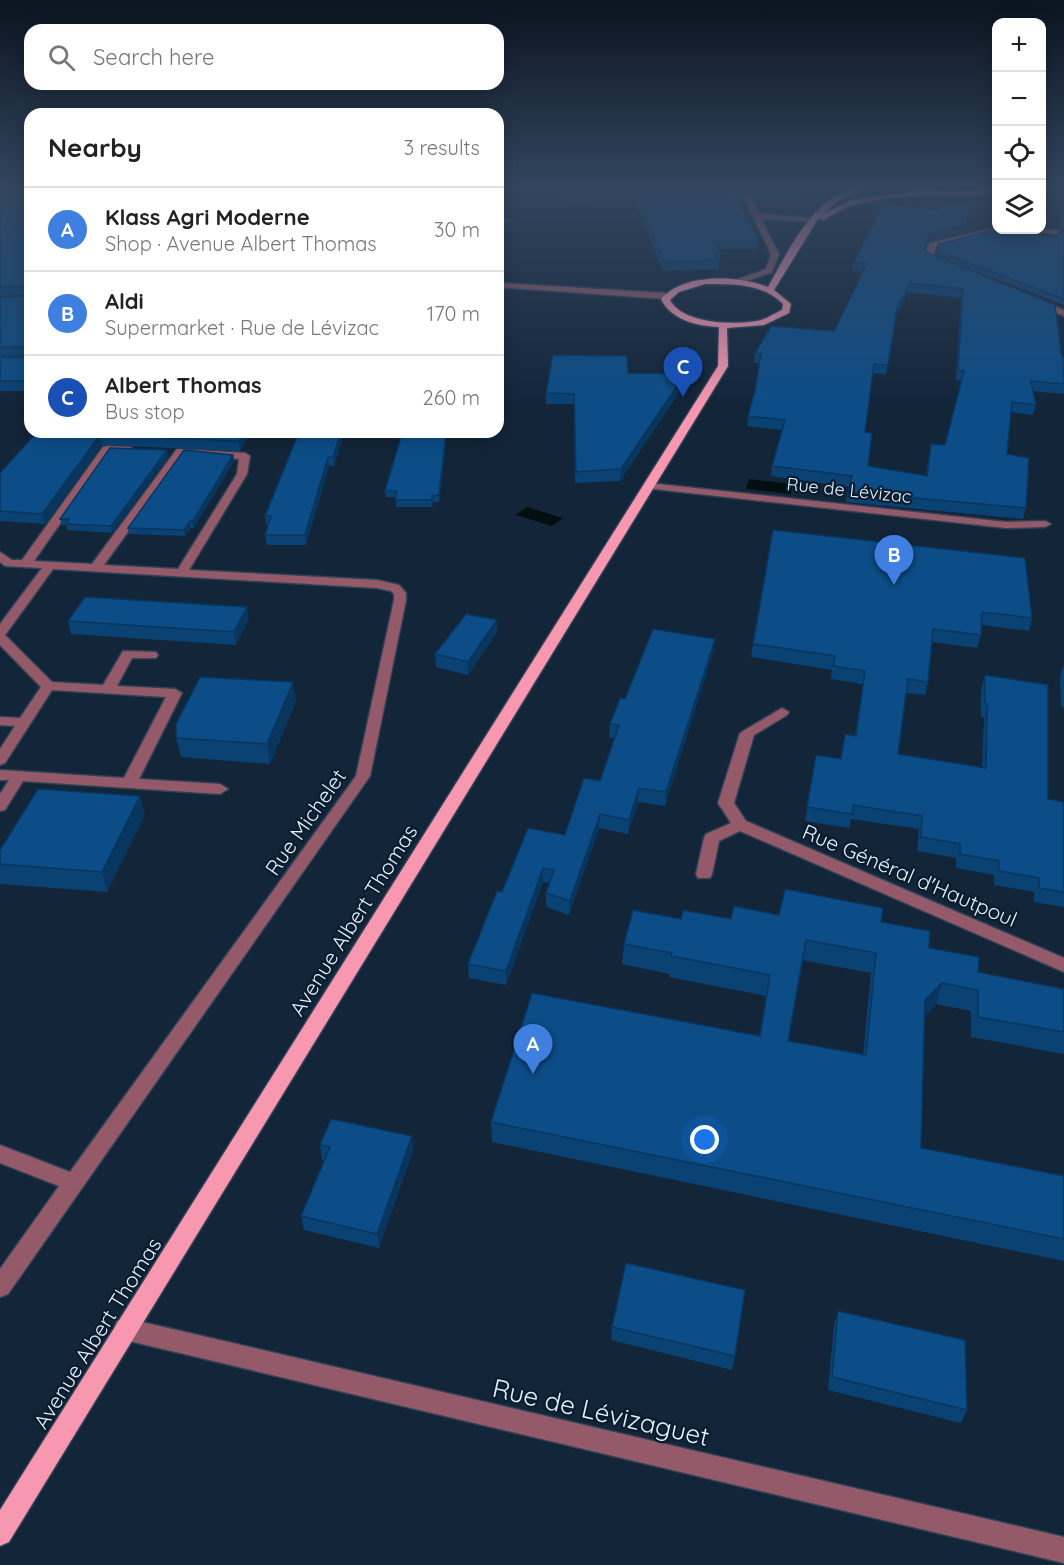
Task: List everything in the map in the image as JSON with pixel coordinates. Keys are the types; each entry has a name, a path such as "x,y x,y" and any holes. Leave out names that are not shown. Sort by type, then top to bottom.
{"main road":[{"path":"770,290 788,259"},
{"path":"705,282 739,282 770,290 781,296 787,304 786,311 763,322 723,326 681,317 665,307 663,301 665,296 673,290 705,282"},
{"name":"Avenue Albert Thomas","path":"0,1533 723,366 723,326"}],"street":[{"path":"739,282 769,270 773,259"},
{"path":"932,259 957,269"},
{"path":"504,285 665,296"},
{"path":"1032,300 1064,313"},
{"path":"1054,309 1064,306"},
{"path":"26,563 107,449 138,450"},
{"path":"96,567 175,451 246,456 242,474 182,572"},
{"name":"Rue de Lévizac","path":"650,486 1006,525 1045,524"},
{"name":"Rue Michelet","path":"0,556 9,562 378,584 395,588 400,593 363,776 0,1287"},
{"path":"0,633 51,564"},
{"path":"0,638 48,686 175,693 129,783"},
{"path":"108,689 128,654 151,655"},
{"path":"0,760 48,686"},
{"path":"704,874 712,838 740,825 726,803 747,733 782,712"},
{"path":"0,721 24,722"},
{"path":"0,775 220,789"},
{"path":"0,806 19,776"},
{"name":"Rue Général d'Hautpoul","path":"740,825 1064,965"},
{"path":"0,1154 74,1183"},
{"name":"Rue de Lévizaguet","path":"125,1329 1064,1550"}],"shaded area":[{"path":"749,479 793,484 791,494 746,489"},
{"path":"527,507 563,518 552,526 516,515"}],"building":[{"path":"0,259 24,259 24,286 0,287"},
{"path":"663,259 718,260 664,262"},
{"path":"855,259 943,259 1055,305 1062,357 1064,357 1064,384 1031,381 1036,405 1012,402 1007,454 1029,458 1026,508 848,492 852,476 772,466 785,420 748,416 761,354 755,353 771,326 834,331 867,263 854,262","holes":["910,283 963,289 958,370 964,371 945,445 931,444 927,476 868,466 872,433 865,432 874,364 888,365 897,308"]},
{"path":"958,259 1064,259 1064,299"},
{"path":"24,296 24,347 0,347 0,297"},
{"path":"553,355 627,356 628,373 685,374 621,469 576,472 574,394 546,393"},
{"path":"0,357 24,357 24,381 0,381"},
{"path":"32,438 98,438 42,514 0,511 0,473"},
{"path":"170,438 241,438 239,441"},
{"path":"297,438 339,438 333,457 328,457 305,535 265,535 271,516 265,516"},
{"path":"401,438 445,438 439,495 432,496 432,500 395,500 397,491 385,491"},
{"path":"110,448 167,450 111,526 66,524 69,519 60,519"},
{"path":"184,450 233,455 193,521 190,521 184,530 128,528"},
{"path":"773,530 1025,558 1032,618 982,612 981,635 933,629 928,682 908,679 898,754 986,768 985,675 1048,685 1048,799 1064,802 1064,892 1039,888 1039,878 999,871 999,861 960,854 960,844 921,837 922,816 853,805 852,814 807,807 816,755 841,759 845,734 856,736 865,671 833,666 835,656 753,644"},
{"path":"85,597 247,607 234,632 68,621"},
{"path":"466,614 497,620 468,662 435,654"},
{"path":"653,629 715,639 666,792 639,788 629,820 600,814 570,901 546,893 554,870 543,868 506,971 468,964 497,891 502,892 528,828 565,835 584,778 600,781 619,725 610,724 620,698 625,699"},
{"path":"200,677 293,682 267,744 176,738 176,724"},
{"path":"38,789 140,796 102,872 0,864 0,850"},
{"path":"785,889 883,908 881,922 930,931 929,948 979,957 978,972 1064,989 1064,1032 978,1017 978,990 942,983 925,1000 921,1148 1064,1176 1064,1239 491,1122 532,993 760,1036 770,975 671,956 672,953 624,944 633,910 681,919 683,910 731,919 734,906 779,915","holes":["806,940 876,953 866,1055 788,1041"]},
{"path":"331,1119 412,1136 377,1234 301,1216 330,1147 320,1145"},
{"path":"626,1263 745,1290 735,1356 612,1327"},
{"path":"838,1311 965,1340 967,1410 832,1377"}],"place":[{"name":"Albert Thomas","path":"683,397"},
{"name":"Aldi","path":"894,585"},
{"name":"Klass Agri Moderne","path":"533,1074"}]}
